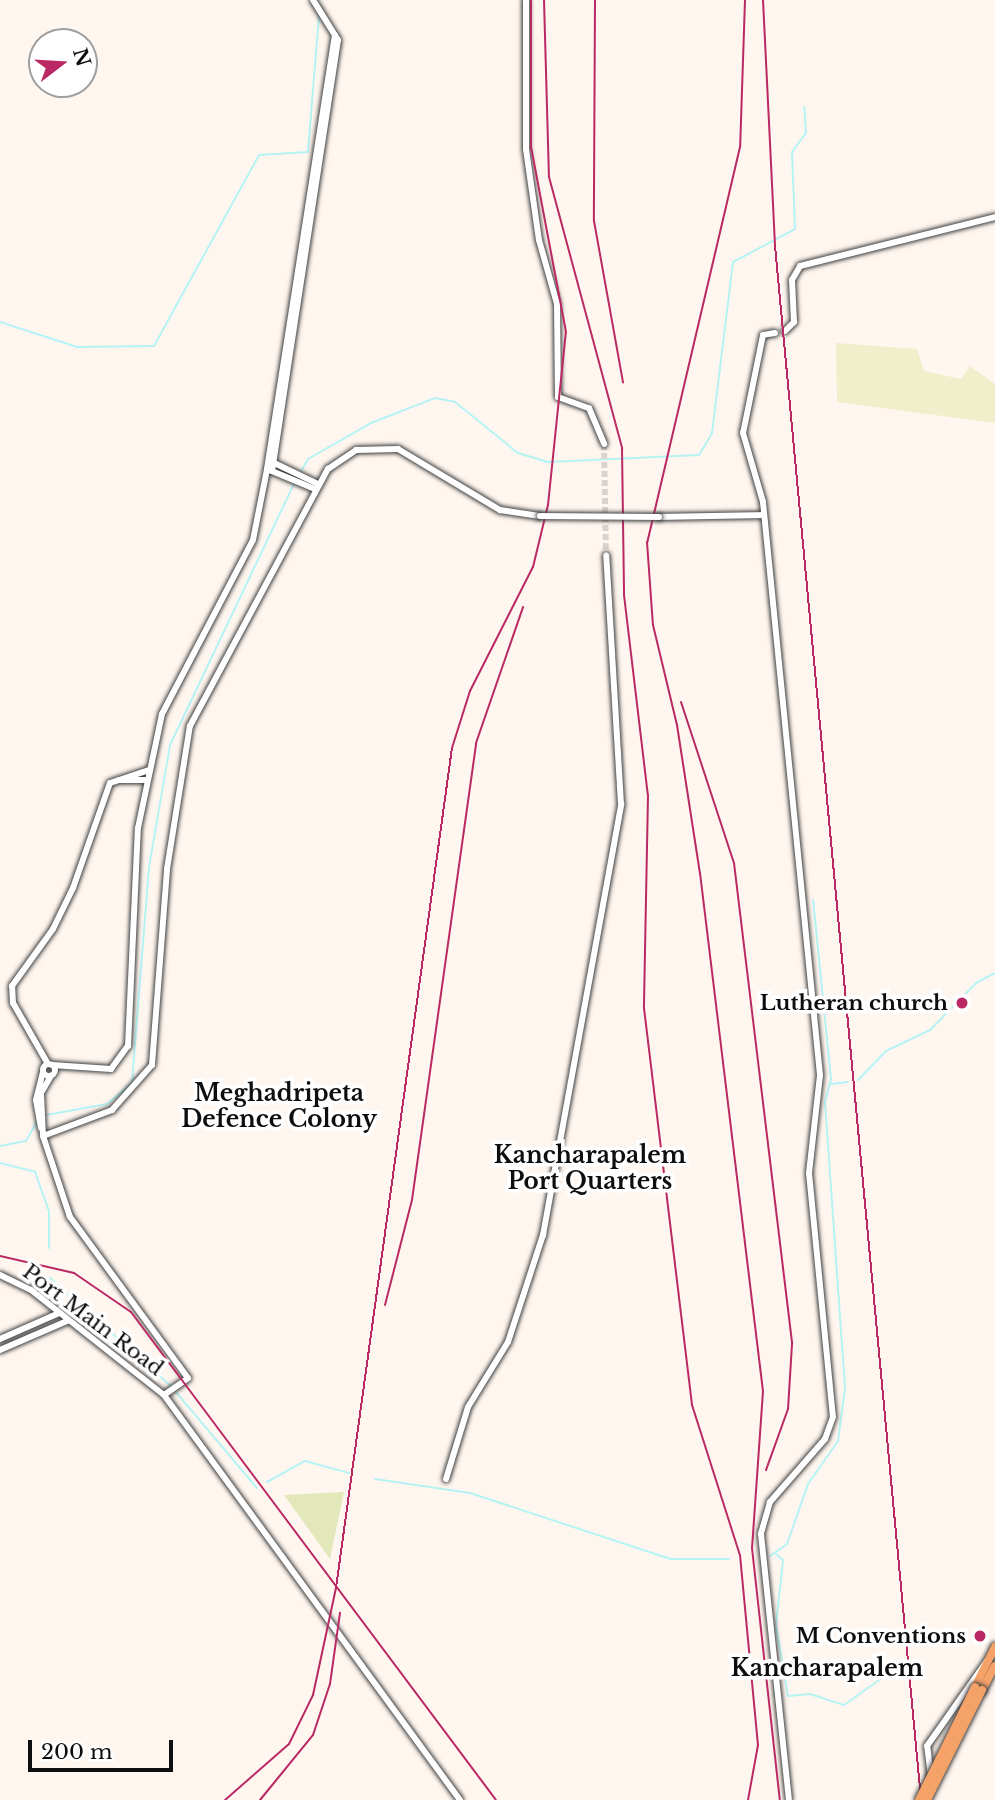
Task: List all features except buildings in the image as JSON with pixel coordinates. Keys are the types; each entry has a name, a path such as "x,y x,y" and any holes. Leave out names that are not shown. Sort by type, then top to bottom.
{"main road":[{"path":"927,1800 981,1687 995,1648"},
{"path":"919,1800 981,1687"}],"street":[{"path":"526,0 526,149 540,244 558,304 558,397 589,408 604,444"},
{"path":"50,1064 70,1068 111,1069 128,1046 137,848 149,770 168,696 253,540 271,461 335,35 314,1"},
{"path":"785,331 794,321 792,280 800,266 995,217"},
{"path":"775,333 763,335 743,433 757,464 764,515 820,1075 809,1173 833,1417 825,1439 770,1502 762,1550 789,1800"},
{"path":"43,1136 112,1111 152,1065 167,869 190,726 328,469 356,450 398,449 500,510 540,516 764,515"},
{"path":"271,461 307,473 328,469"},
{"path":"269,470 303,484 317,486"},
{"path":"307,473 317,486"},
{"path":"446,1479 468,1407 508,1342 543,1236 621,804 606,555"},
{"path":"39,1109 53,1075 50,1064 13,1003 12,986 53,929 108,787 117,779 149,770"},
{"path":"117,779 147,780"},
{"path":"50,1064 43,1072 39,1109 41,1125 70,1217 188,1378 164,1395"},
{"path":"43,1072 53,1075 70,1068"},
{"name":"Port Main Road","path":"0,1275 59,1313 164,1395 460,1800"},
{"path":"0,1339 59,1313"},
{"path":"0,1350 67,1321"},
{"path":"26,1328 30,1337"},
{"path":"933,1800 927,1746 991,1664"},
{"path":"981,1687 995,1681"}],"green space":[{"path":"836,343 917,349 924,371 961,379 970,366 995,384 995,423 837,402"},
{"path":"344,1492 330,1559 284,1495"}],"waterway":[{"path":"0,322 77,347 154,346 259,155 308,152 319,15"},
{"path":"300,473 308,459 371,423 435,398 455,402 518,453 548,462 699,455 712,433 733,262 795,229 792,152 806,133 804,107"},
{"path":"46,1115 107,1104 132,1083 149,867 170,745 294,484"},
{"path":"770,1556 787,1544 808,1484 838,1441 845,1388 825,1102 831,1079 813,900"},
{"path":"858,1080 886,1051 930,1030 976,983 995,973"},
{"path":"831,1084 848,1082"},
{"path":"0,1146 26,1141 38,1119"},
{"path":"0,1163 35,1172 49,1211 49,1248"},
{"path":"50,1278 172,1387"},
{"path":"175,1391 257,1488"},
{"path":"267,1482 305,1461 349,1473"},
{"path":"375,1479 470,1493 671,1559 729,1559"},
{"path":"776,1554 783,1560 776,1625 788,1696 810,1694 844,1705 882,1678"}],"tunnel":[{"path":"604,444 606,555"}],"railway":[{"path":"225,1800 289,1744 313,1695 336,1588 452,748 470,691 533,567 548,505 566,332 531,147 531,0"},
{"path":"544,0 549,177 622,448 624,595 648,795 644,1008 692,1405 740,1555 758,1745 748,1800"},
{"path":"595,0 594,221 623,382"},
{"path":"745,0 740,147 647,542 653,625 677,725 700,873 763,1391 752,1548 780,1800"},
{"path":"763,0 775,246 921,1800"},
{"path":"385,1305 412,1200 476,743 523,607"},
{"path":"681,702 734,863 792,1344 788,1409 766,1470"},
{"path":"0,1256 74,1273 131,1312 496,1800"},
{"path":"260,1800 313,1735 330,1684 340,1613"}],"place":[{"name":"Lutheran church","path":"962,1003"},
{"name":"M Conventions","path":"980,1636"}],"district":[{"name":"Meghadripeta Defence Colony","path":"279,1106"},
{"name":"Kancharapalem Port Quarters","path":"590,1168"},
{"name":"Kancharapalem","path":"827,1668"}]}
